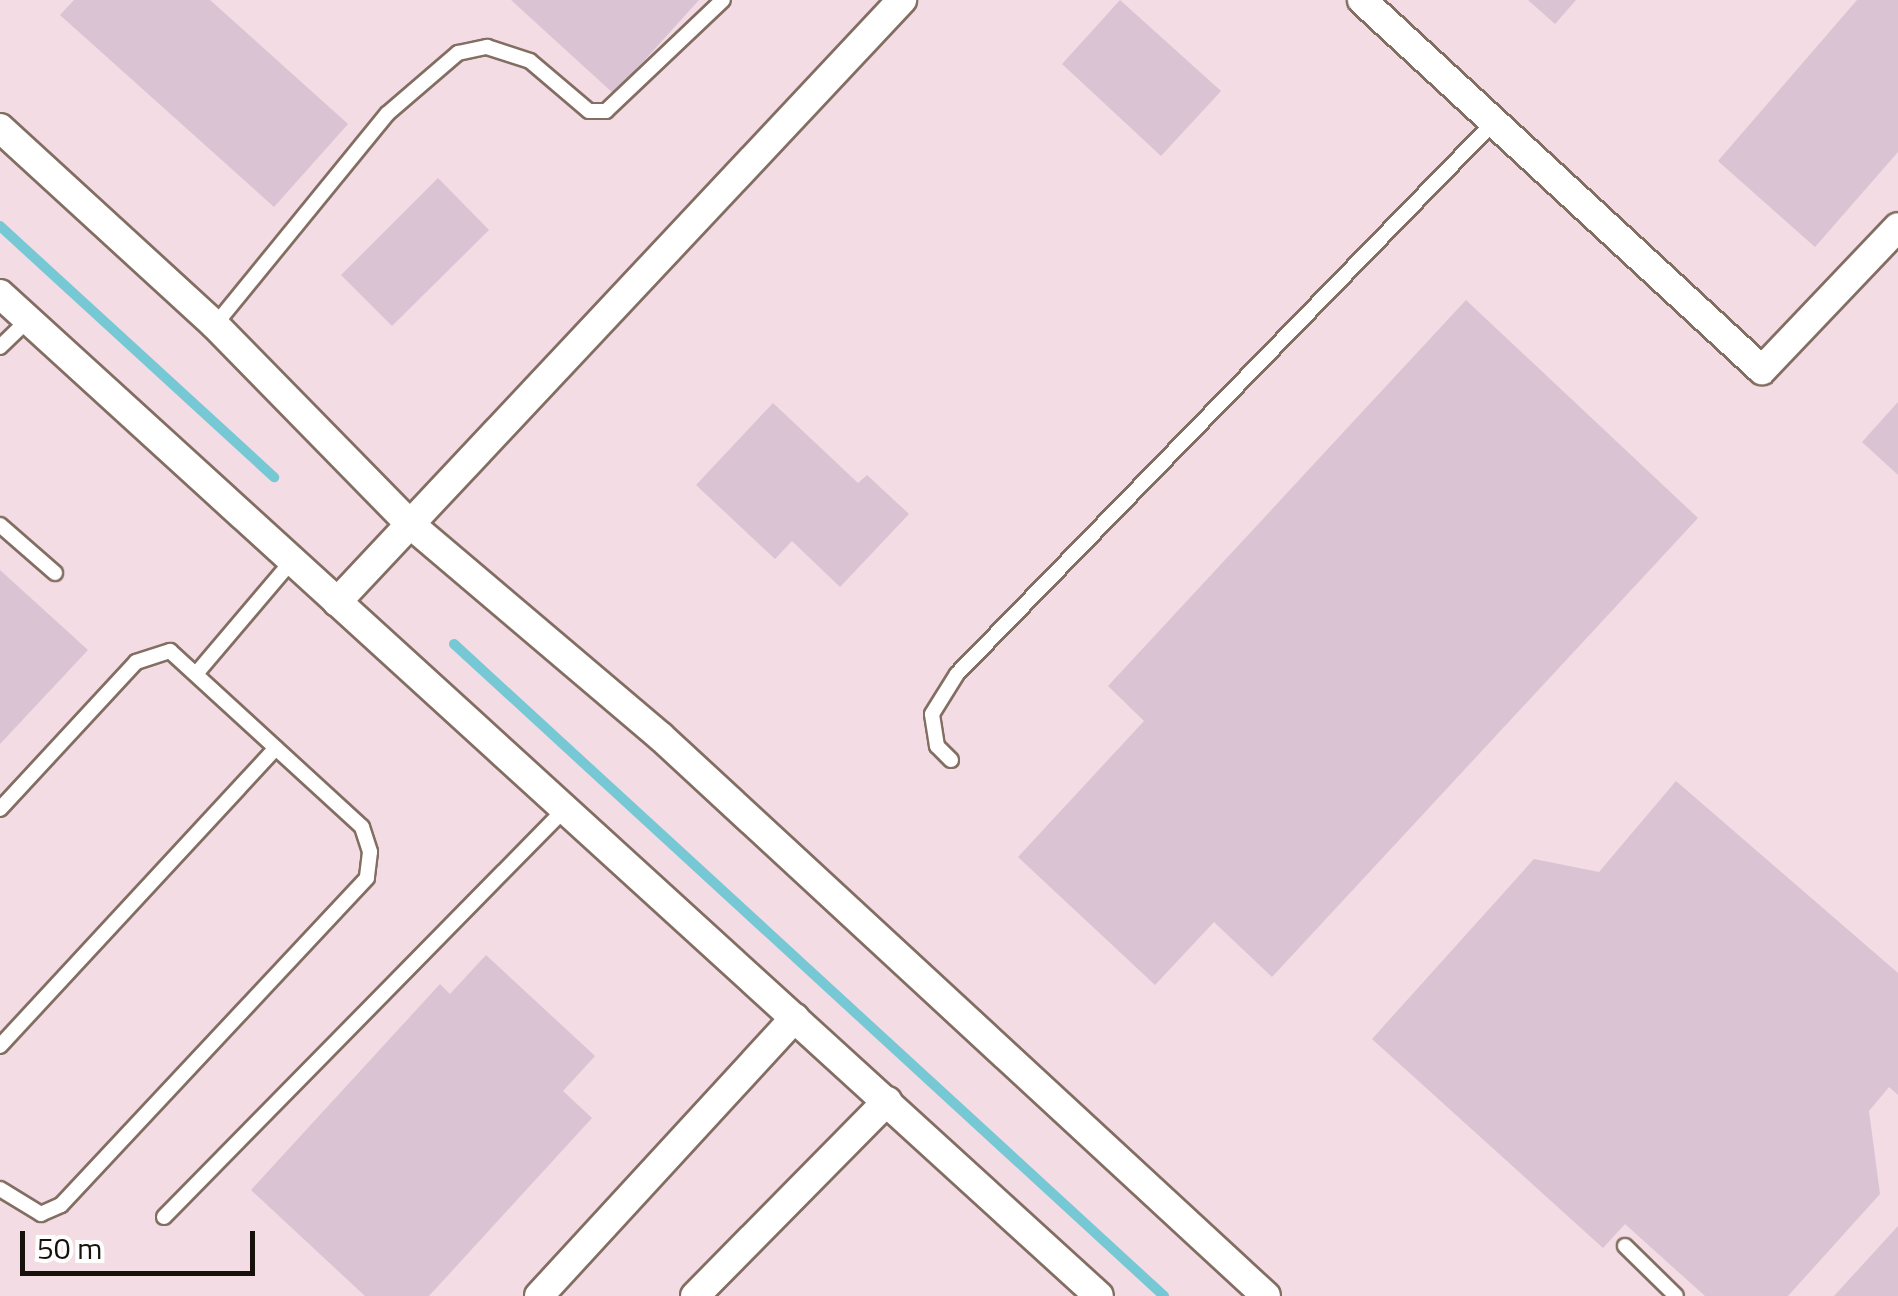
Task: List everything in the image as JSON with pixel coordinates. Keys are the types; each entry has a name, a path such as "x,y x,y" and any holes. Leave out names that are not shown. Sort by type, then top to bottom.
{"street":[{"path":"336,602 902,0"},
{"path":"1362,0 1497,120 1762,370 1898,227"},
{"path":"0,128 215,325 410,524 660,736 1266,1296"},
{"path":"0,294 1099,1296"},
{"path":"539,1296 795,1018"},
{"path":"695,1296 887,1101"}],"lane":[{"path":"215,325 387,114 458,54 487,47 530,62 589,111 606,111 723,0"},
{"path":"951,760 937,746 932,714 957,674 1497,120"},
{"path":"0,347 28,320"},
{"path":"0,525 54,573"},
{"path":"196,674 291,562"},
{"path":"0,809 136,662 170,652 362,827 367,878 61,1205 41,1214 0,1189"},
{"path":"0,1046 276,748"},
{"path":"164,1217 565,809"},
{"path":"1626,1246 1676,1296"}],"shaded area":[{"path":"0,0 1898,0 1898,1296 0,1296"}],"building":[{"path":"74,0 210,0 348,124 274,207 60,15"},
{"path":"511,0 699,0 614,94"},
{"path":"1120,0 1221,91 1161,156 1062,64"},
{"path":"1528,0 1576,0 1555,24"},
{"path":"1857,0 1898,0 1898,152 1815,247 1718,161"},
{"path":"438,178 489,230 392,326 341,275"},
{"path":"1466,300 1698,518 1272,977 1214,922 1155,985 1018,857 1144,721 1108,686"},
{"path":"1898,402 1898,475 1862,442"},
{"path":"773,403 858,483 867,475 909,514 840,587 792,541 775,559 696,485"},
{"path":"0,570 88,650 0,744"},
{"path":"1676,781 1898,973 1898,1095 1889,1087 1869,1111 1880,1194 1788,1296 1705,1296 1625,1224 1603,1248 1372,1039 1534,859 1599,872"},
{"path":"486,955 595,1056 563,1091 592,1118 429,1296 365,1296 251,1190 440,984 450,994"},
{"path":"1898,1226 1898,1296 1834,1296"}],"waterway":[{"path":"0,226 274,477"},
{"path":"454,644 1164,1296"}]}
